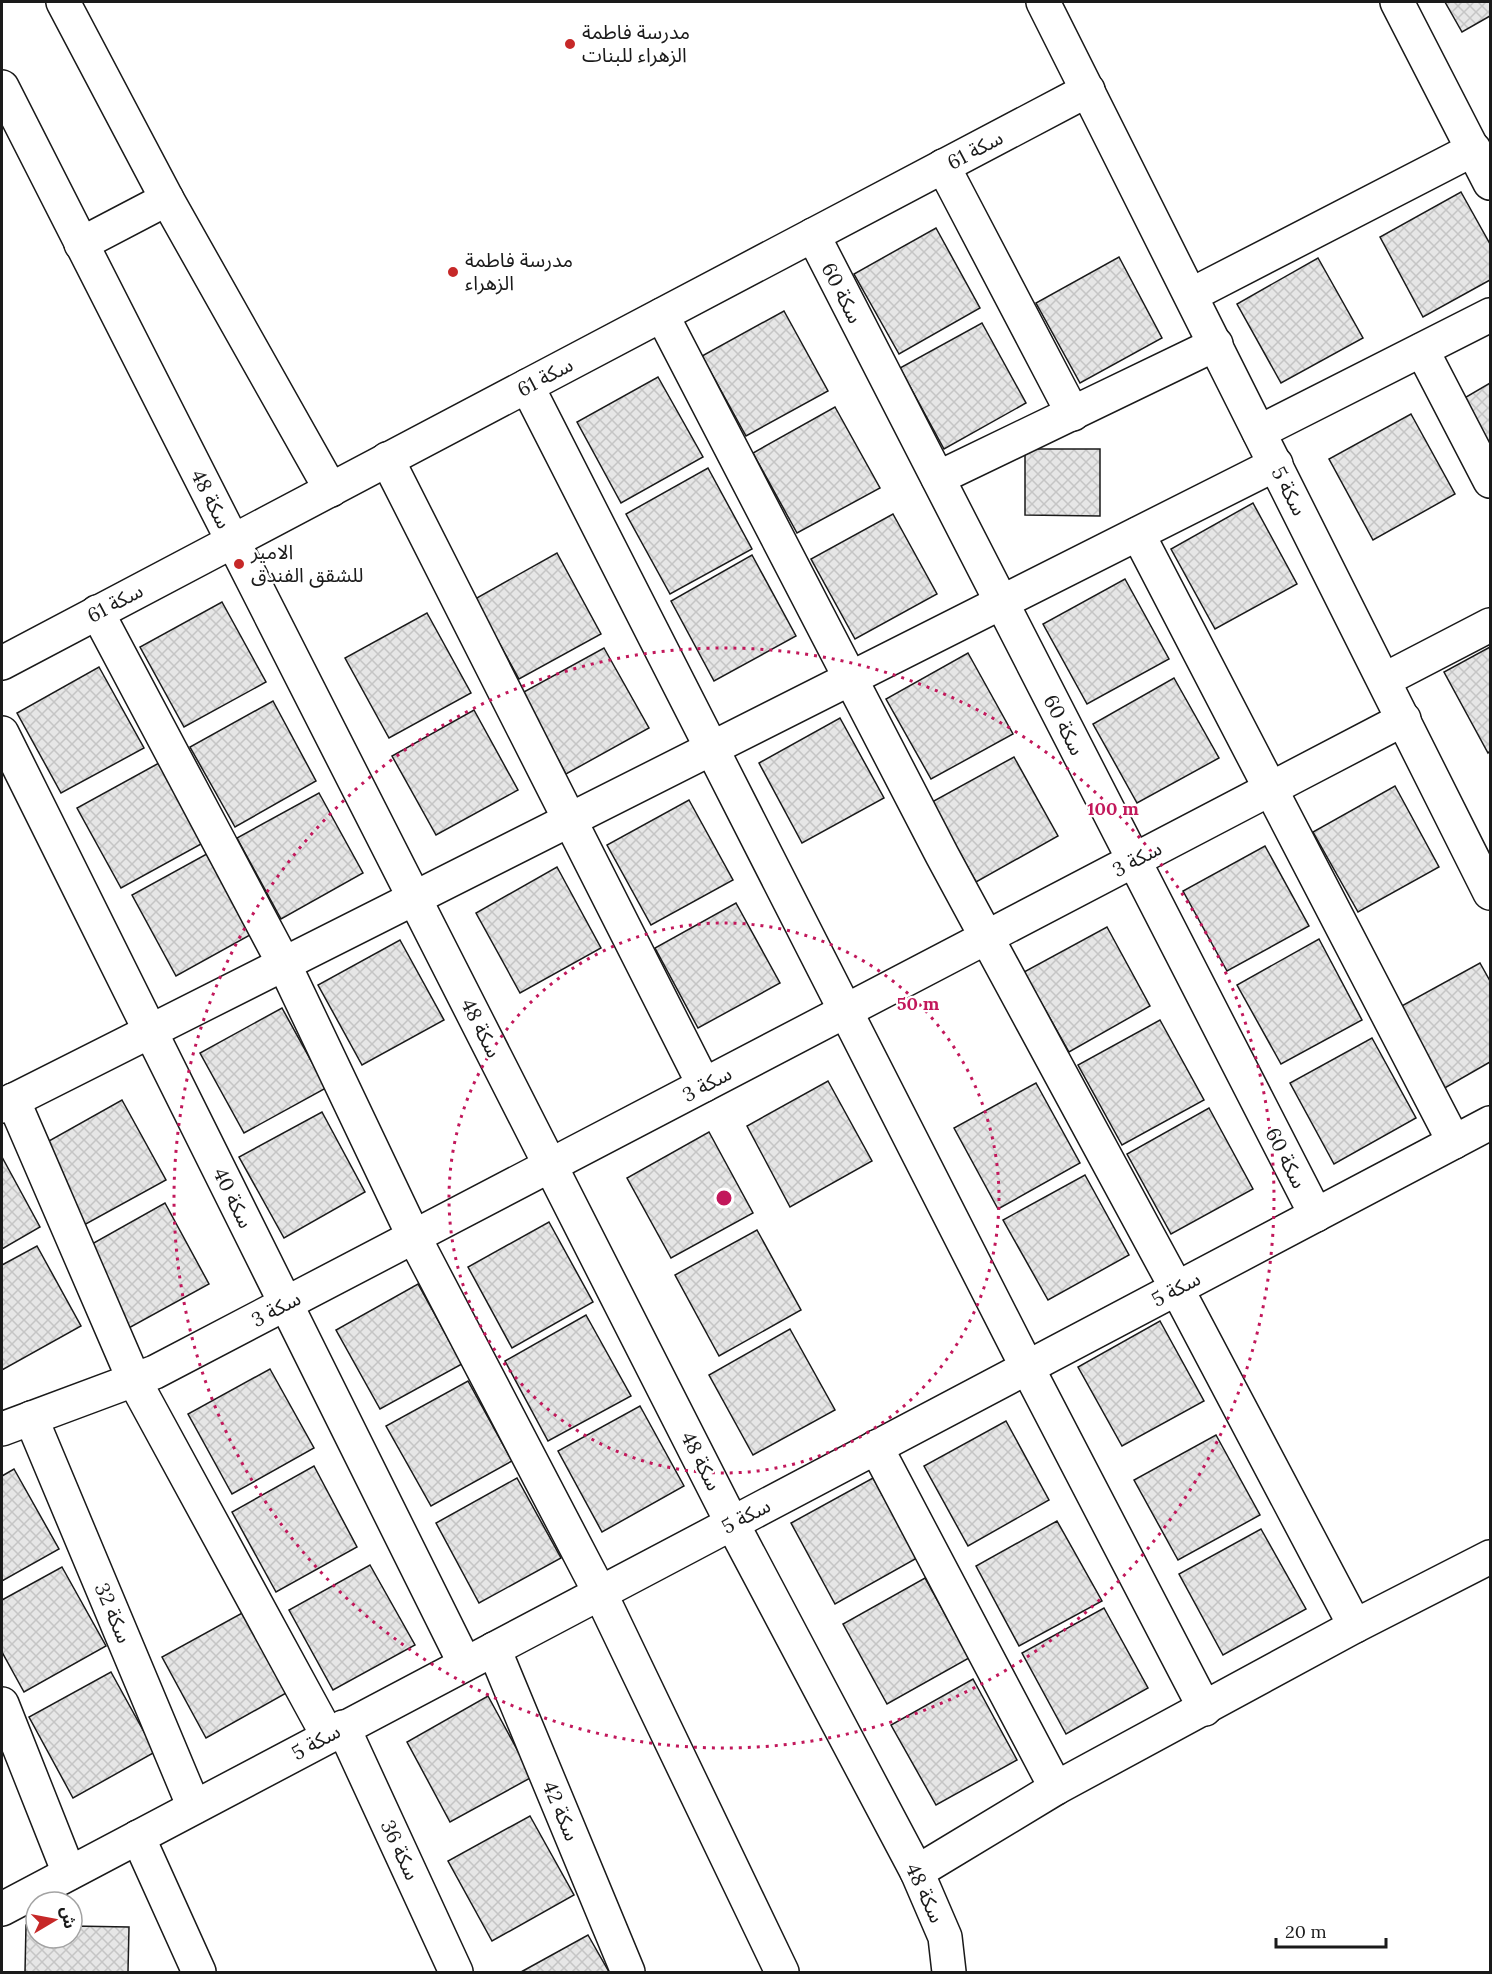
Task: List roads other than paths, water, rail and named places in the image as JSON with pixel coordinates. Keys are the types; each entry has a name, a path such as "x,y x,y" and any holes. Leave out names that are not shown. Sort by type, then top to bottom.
{"street":[{"path":"63,2 167,199 331,490"},
{"name":"سكة 5","path":"1043,2 1491,893"},
{"path":"1397,2 1491,183"},
{"name":"سكة 48","path":"2,87 732,1523 916,1872 945,1937 949,1972"},
{"name":"سكة 61","path":"2,663 1088,90"},
{"path":"1191,295 1474,149"},
{"path":"944,166 1073,414"},
{"path":"81,244 167,199"},
{"name":"سكة 60","path":"813,235 1316,1215"},
{"path":"662,315 850,678 1355,1626"},
{"path":"1259,432 1491,315"},
{"path":"938,478 1215,344"},
{"path":"1422,350 1491,481"},
{"path":"527,386 1027,1367 1205,1709"},
{"path":"387,459 704,1085"},
{"path":"7,1103 1276,464"},
{"path":"1138,534 1454,1142"},
{"path":"97,612 284,964 414,1237 600,1593 782,1972"},
{"path":"1384,680 1491,625"},
{"name":"سكة 3","path":"16,1424 155,1372 1404,720"},
{"name":"سكة 40","path":"2,733 465,1664"},
{"name":"سكة 36","path":"7,1103 134,1380 336,1732 456,1972"},
{"name":"سكة 5","path":"2,1909 1491,1123"},
{"name":"سكة 32","path":"16,1424 194,1807"},
{"path":"876,1447 1056,1788"},
{"path":"916,1872 1056,1788 1355,1626 1491,1557"},
{"name":"سكة 42","path":"494,1649 628,1972"},
{"path":"2,1704 69,1873"},
{"path":"138,1837 199,1972"}],"place":[{"name":"مدرسة فاطمة الزهراء للبنات","path":"570,44"},
{"name":"مدرسة فاطمة الزهراء","path":"453,272"},
{"name":"الامير للشقق الفندق","path":"239,564"}]}
